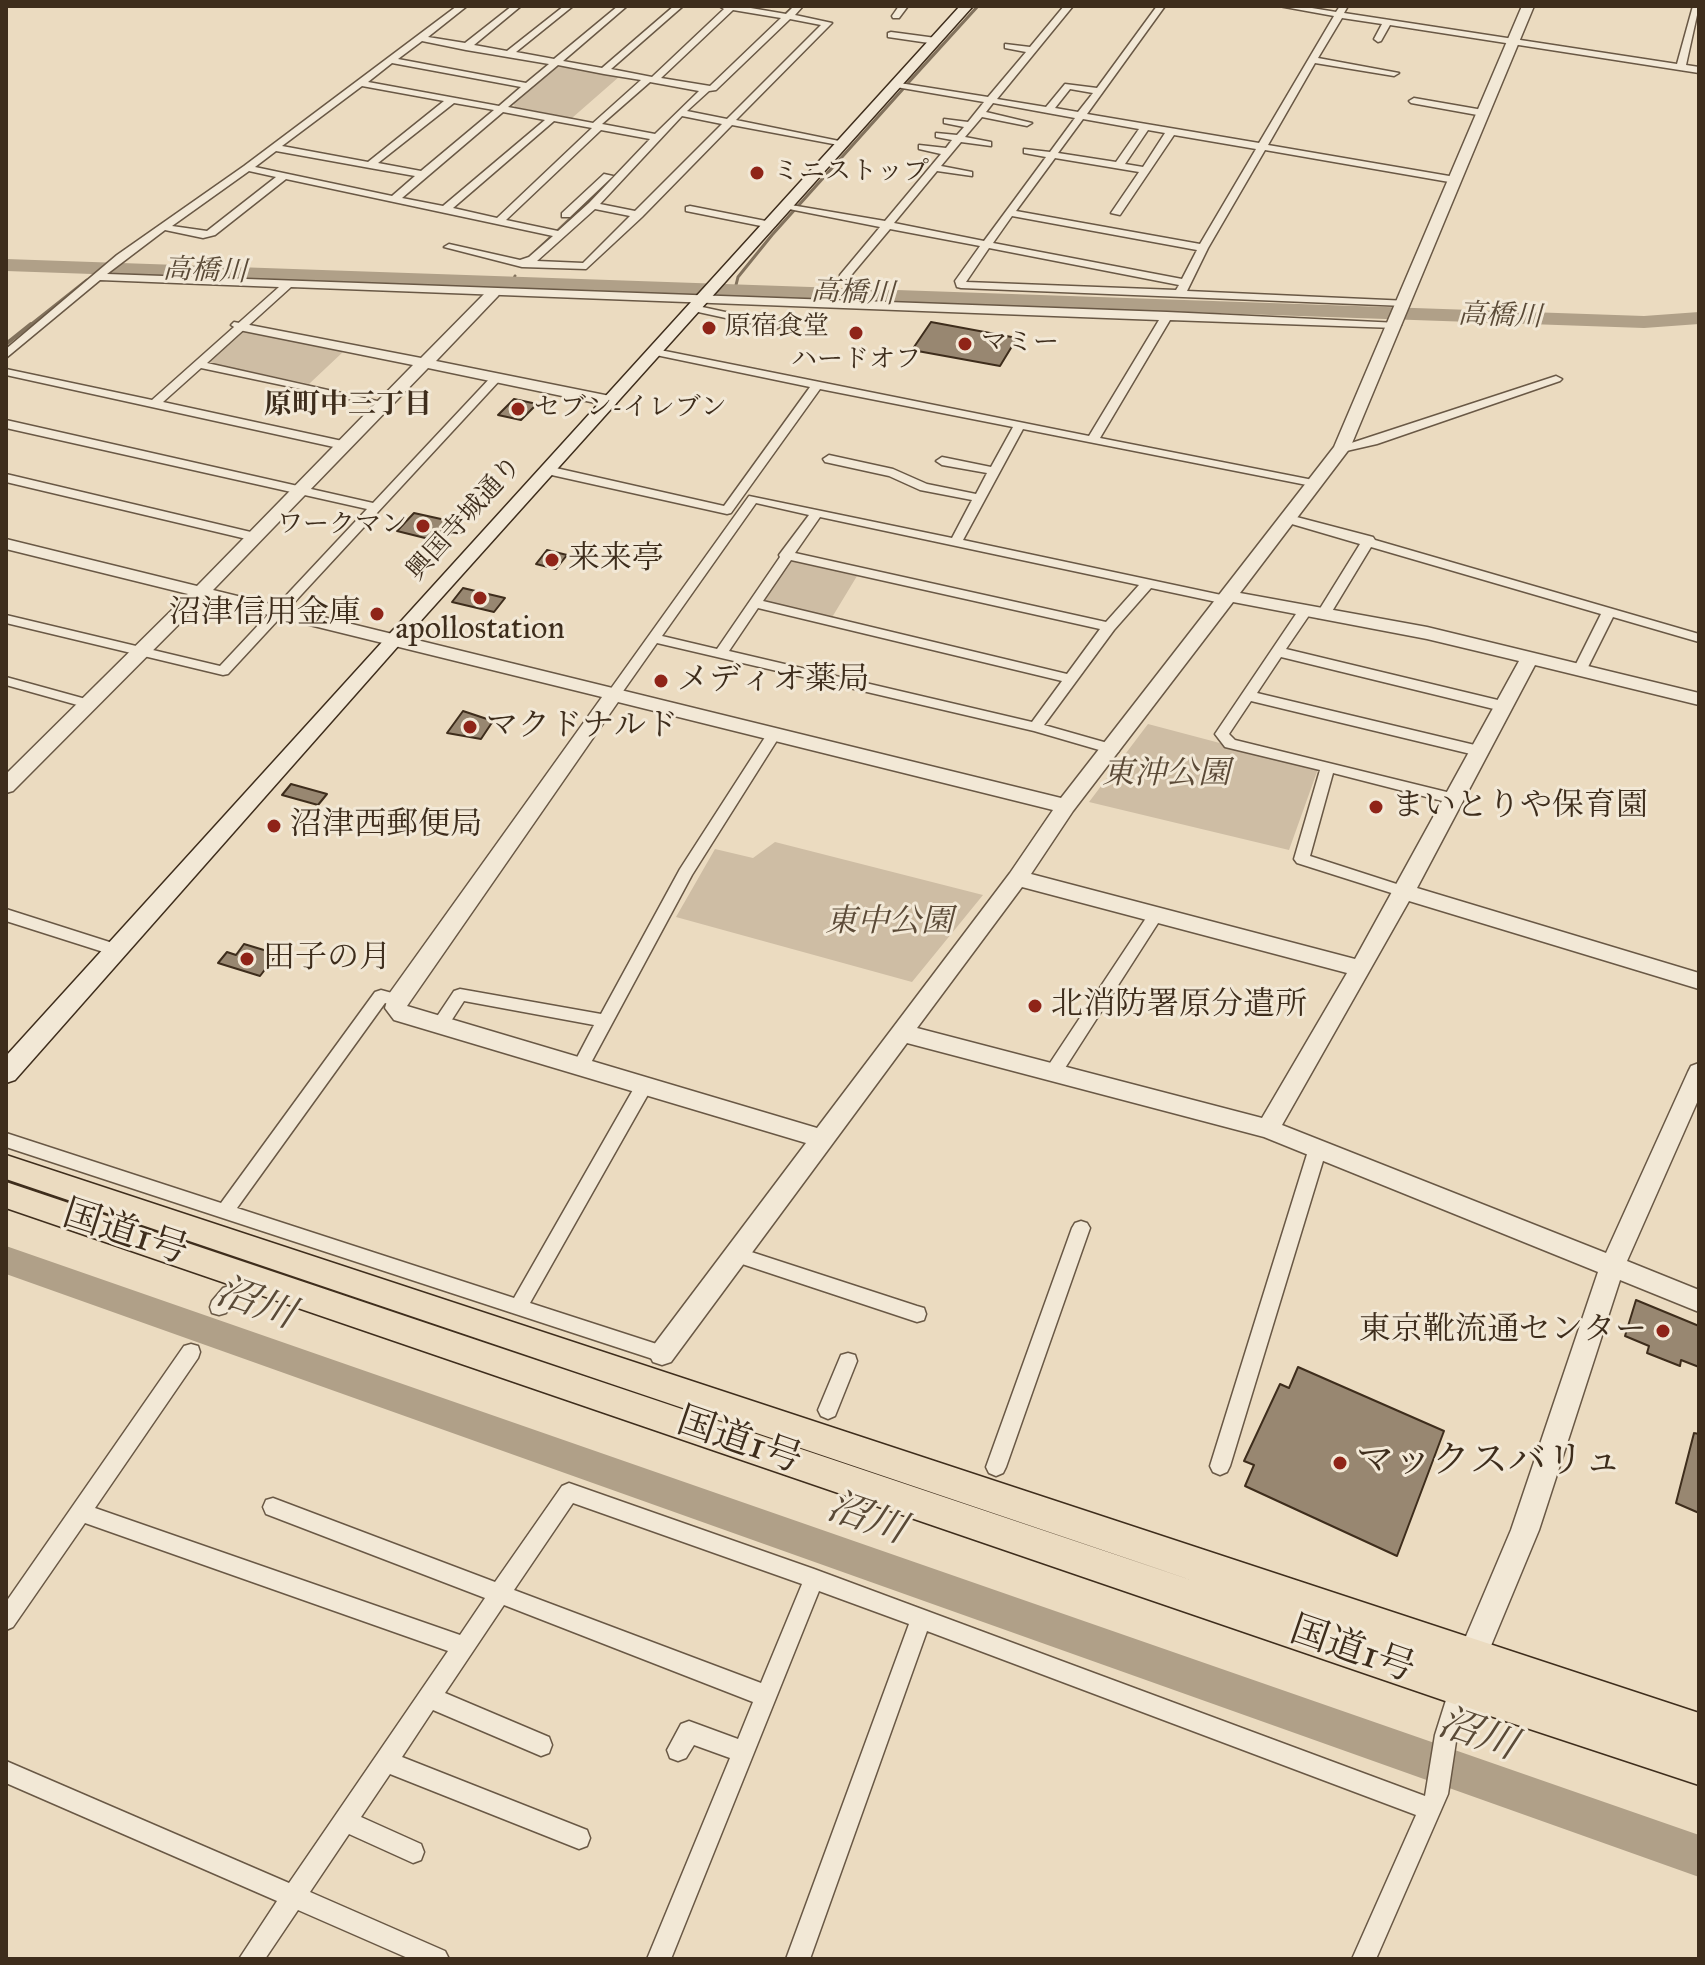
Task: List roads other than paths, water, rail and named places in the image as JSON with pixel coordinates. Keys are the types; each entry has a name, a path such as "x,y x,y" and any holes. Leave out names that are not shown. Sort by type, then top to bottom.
{"highway":[{"name":"国道1号","path":"6,1167 1273,1592 1699,1766"},
{"name":"国道1号","path":"6,1195 1466,1672 1699,1732"}],"main road":[{"name":"興国寺城通り","path":"6,1073 704,296 771,225 794,207 844,143 967,6"}],"street":[{"path":"6,355 121,257 247,168 463,6"},
{"path":"466,47 517,6"},
{"path":"509,54 569,6"},
{"path":"394,199 623,6"},
{"path":"604,71 679,6"},
{"path":"420,38 706,89 713,88 783,16 799,6"},
{"path":"896,16 904,6"},
{"path":"844,277 1069,6"},
{"path":"1161,6 960,281 961,285 1183,288 1405,303"},
{"path":"1283,6 1342,10 1387,22 1699,70"},
{"path":"6,1140 662,1354 1017,878 1066,806 1113,749 1342,448 1528,6"},
{"path":"1681,67 1697,6"},
{"path":"449,247 522,264 586,266 828,23 727,7 499,221"},
{"path":"1183,288 1203,248 1342,10"},
{"path":"1378,39 1387,22"},
{"path":"891,35 936,41"},
{"path":"1008,46 1033,50"},
{"path":"389,60 528,86"},
{"path":"1312,60 1394,73"},
{"path":"247,168 554,233 593,205 658,140 653,136 359,83"},
{"path":"896,84 1455,180"},
{"path":"1049,110 1068,86 1100,91"},
{"path":"522,264 533,259 554,233 706,89"},
{"path":"370,165 452,100"},
{"path":"1414,101 1483,113"},
{"path":"680,113 844,143"},
{"path":"980,114 1027,123"},
{"path":"445,210 551,119"},
{"path":"947,121 970,125"},
{"path":"1119,166 1145,127"},
{"path":"1116,213 1171,132"},
{"path":"939,135 988,144"},
{"path":"922,147 949,152"},
{"path":"274,148 421,174"},
{"path":"1027,151 1145,170"},
{"path":"936,168 968,174"},
{"path":"164,227 203,235 211,233 284,176"},
{"path":"593,205 638,215"},
{"path":"794,207 1183,288"},
{"path":"690,209 771,225"},
{"path":"1010,213 1203,248"},
{"path":"99,276 493,293 704,296 1396,323"},
{"path":"154,404 287,285"},
{"path":"6,786 141,653 493,293"},
{"path":"704,296 776,326"},
{"path":"1093,439 1167,315"},
{"path":"239,325 610,401"},
{"path":"655,352 1313,484"},
{"path":"198,364 382,405"},
{"path":"6,372 343,445"},
{"path":"6,619 223,671 496,378"},
{"path":"1342,448 1373,441 1556,379"},
{"path":"547,470 727,510 817,385"},
{"path":"6,424 375,507"},
{"path":"956,541 1020,425"},
{"path":"829,459 893,473 924,487 979,498"},
{"path":"942,461 995,471"},
{"path":"6,478 255,537"},
{"path":"823,1139 402,1014 396,1008 397,1000 753,499 1148,583 1427,633 1699,699"},
{"path":"720,654 817,512"},
{"path":"1289,519 1699,638"},
{"path":"1369,540 1280,652 1222,734 1230,744 1454,799"},
{"path":"6,544 1066,806"},
{"path":"785,555 1109,627"},
{"path":"1035,727 1109,627 1148,583"},
{"path":"753,603 1071,679"},
{"path":"1580,670 1609,611"},
{"path":"653,638 1035,727 1113,749"},
{"path":"1280,652 1502,706"},
{"path":"1268,1129 1404,892 1530,658"},
{"path":"7,682 88,704"},
{"path":"1250,696 1479,751"},
{"path":"580,1067 685,873 774,734"},
{"path":"1328,767 1302,859 1699,981"},
{"path":"1017,878 1359,968"},
{"path":"6,915 116,950"},
{"path":"1052,1074 1155,916"},
{"path":"440,1025 460,995 605,1021"},
{"path":"226,1210 381,996 397,1000"},
{"path":"902,1033 1268,1129 1699,1301"},
{"path":"1364,1959 1433,1802 1446,1735 1466,1672 1525,1530 1612,1266 1699,1072"},
{"path":"518,1307 644,1086"},
{"path":"1220,1466 1317,1151"},
{"path":"996,1467 1081,1228"},
{"path":"736,1255 917,1314"},
{"path":"6,1620 191,1352"},
{"path":"828,1410 848,1361"},
{"path":"252,1959 569,1492 1433,1802"},
{"path":"273,1507 766,1696"},
{"path":"80,1512 463,1646"},
{"path":"659,1959 814,1579"},
{"path":"798,1959 921,1620"},
{"path":"429,1697 541,1745"},
{"path":"678,1750 689,1732 743,1752"},
{"path":"385,1761 579,1838"},
{"path":"6,1772 437,1959"},
{"path":"345,1821 413,1852"}],"waterway":[{"path":"783,16 794,6"},
{"path":"908,83 978,6"},
{"path":"735,289 738,277 772,235 903,89"},
{"path":"536,251 616,175"},
{"name":"高橋川","path":"6,265 1644,322 1699,318"},
{"name":"高橋川","path":"512,283 515,276"},
{"path":"29,326 87,280"},
{"path":"6,344 31,324"},
{"name":"沼川","path":"6,1260 1699,1856"}],"place":[{"name":"ミニストップ","path":"757,173"},
{"name":"原宿食堂","path":"709,328"},
{"name":"ハードオフ","path":"856,333"},
{"name":"マミー","path":"965,344"},
{"name":"セブン-イレブン","path":"518,409"},
{"name":"ワークマン","path":"423,526"},
{"name":"来来亭","path":"552,560"},
{"name":"apollostation","path":"480,598"},
{"name":"沼津信用金庫","path":"377,614"},
{"name":"メディオ薬局","path":"661,681"},
{"name":"マクドナルド","path":"470,727"},
{"name":"まいとりや保育園","path":"1376,807"},
{"name":"沼津西郵便局","path":"274,826"},
{"name":"田子の月","path":"247,959"},
{"name":"北消防署原分遣所","path":"1035,1006"},
{"name":"東京靴流通センター","path":"1663,1331"},
{"name":"マックスバリュ","path":"1340,1463"}],"district":[{"name":"原町中三丁目","path":"348,406"}],"park label":[{"name":"東沖公園","path":"1166,775"},
{"name":"東中公園","path":"889,923"}]}
